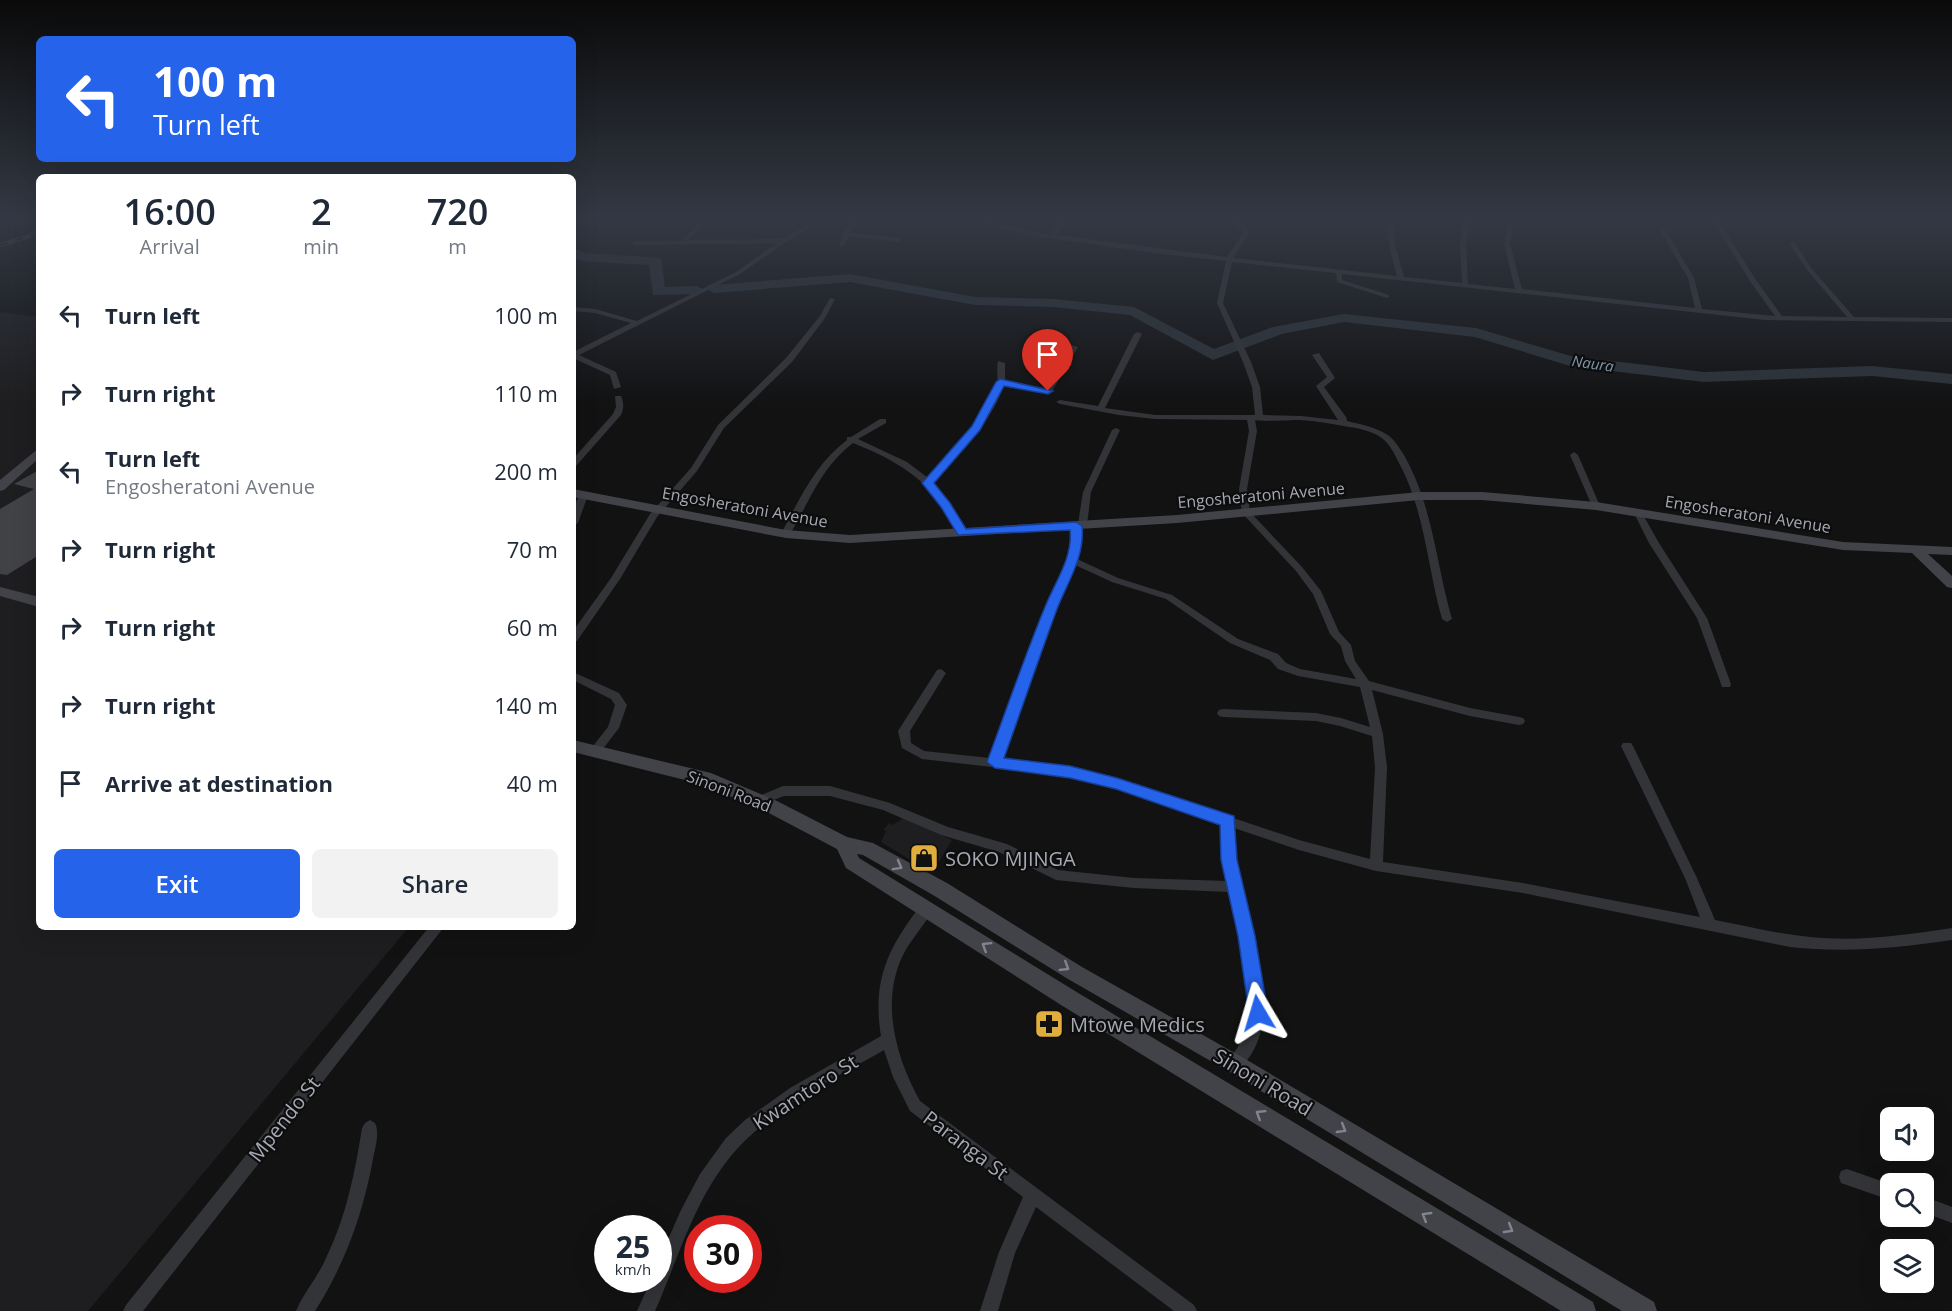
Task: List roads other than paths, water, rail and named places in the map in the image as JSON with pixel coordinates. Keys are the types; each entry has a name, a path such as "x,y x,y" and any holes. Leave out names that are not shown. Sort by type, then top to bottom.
{"street":[{"path":"576,354 722,281"},
{"path":"1225,281 1220,303 1256,387 1255,419 1243,489 1246,513 1299,569 1317,593 1335,634 1346,645 1350,661 1365,684 1377,734 1381,767 1376,866"},
{"path":"1340,281 1387,296"},
{"path":"1424,281 1782,319 1952,320"},
{"path":"1517,281 1519,290"},
{"path":"1692,281 1699,310"},
{"path":"1752,281 1782,319"},
{"path":"1819,281 1852,320"},
{"path":"576,635 615,579 640,534 694,469 721,427 789,360 823,317 832,299"},
{"path":"576,309 596,311 638,323"},
{"path":"1101,408 1138,334"},
{"path":"1000,382 1048,391 1074,347"},
{"path":"1316,355 1331,378 1320,386 1342,417 1343,424"},
{"path":"576,356 613,374 617,387"},
{"path":"927,483 976,428 1000,382 1001,363"},
{"path":"576,462 617,416 620,407 618,398"},
{"path":"1060,402 1153,417 1315,419 1385,436 1401,458 1419,496 1430,532 1435,578 1447,619"},
{"path":"786,534 822,467 850,439 883,421"},
{"path":"995,762 1052,607 1072,560 1087,492 1116,430"},
{"path":"850,439 908,464 946,505 962,533"},
{"path":"1574,454 1596,506"},
{"path":"0,487 36,455"},
{"name":"Engosheratoni Avenue","path":"578,494 786,534 850,539 1079,526 1419,496 1503,498 1596,506 1832,544 1952,551"},
{"path":"1638,513 1654,543 1702,618 1726,684"},
{"path":"1917,550 1952,584"},
{"path":"1072,560 1116,580 1169,597 1234,641 1274,657 1282,666 1298,672 1365,684 1470,712 1519,721"},
{"path":"1,592 36,601"},
{"path":"941,673 904,731 906,745 913,751 935,758 995,762 1070,772 1099,779 1299,845 1376,866 1523,888 1826,946 1865,946 1952,934"},
{"path":"576,677 615,696 621,705 613,728 580,750"},
{"path":"1222,713 1316,717 1341,722 1377,734"},
{"path":"1627,746 1691,878 1710,925"},
{"name":"Sinoni Road","path":"580,750 705,778 758,801 844,844 867,849 940,889 1075,973 1235,1064 1645,1311"},
{"path":"758,801 783,791 830,791 886,806 945,831 1003,848 1056,874 1134,883 1234,887"},
{"path":"1228,821 1229,860 1247,936 1258,1013 1245,1055 1235,1064"},
{"name":"Sinoni Road","path":"844,844 852,863 1584,1311"},
{"name":"Paranga St","path":"926,909 905,939 889,972 885,990 889,1039 901,1084 915,1106 1188,1311"},
{"name":"Mpendo St","path":"132,1311 435,930"},
{"name":"Kwamtoro St","path":"646,1311 702,1186 729,1148 755,1123 791,1098 889,1039"},
{"path":"305,1311 324,1284 344,1243 363,1176 370,1128"},
{"path":"1847,1177 1880,1189"},
{"path":"988,1311 1007,1252 1032,1196"},
{"path":"1934,1208 1952,1215"}],"waterway":[{"path":"657,281 658,292 697,290"},
{"path":"714,289 811,281"},
{"path":"867,281 975,301 1053,303 1134,311 1213,355 1236,346"},
{"name":"Naura","path":"1241,344 1278,330 1344,318 1476,333 1570,361 1704,377 1872,371 1952,379"}],"place":[{"name":"SOKO MJINGA","path":"924,858"},
{"name":"Mtowe Medics","path":"1049,1024"}]}
